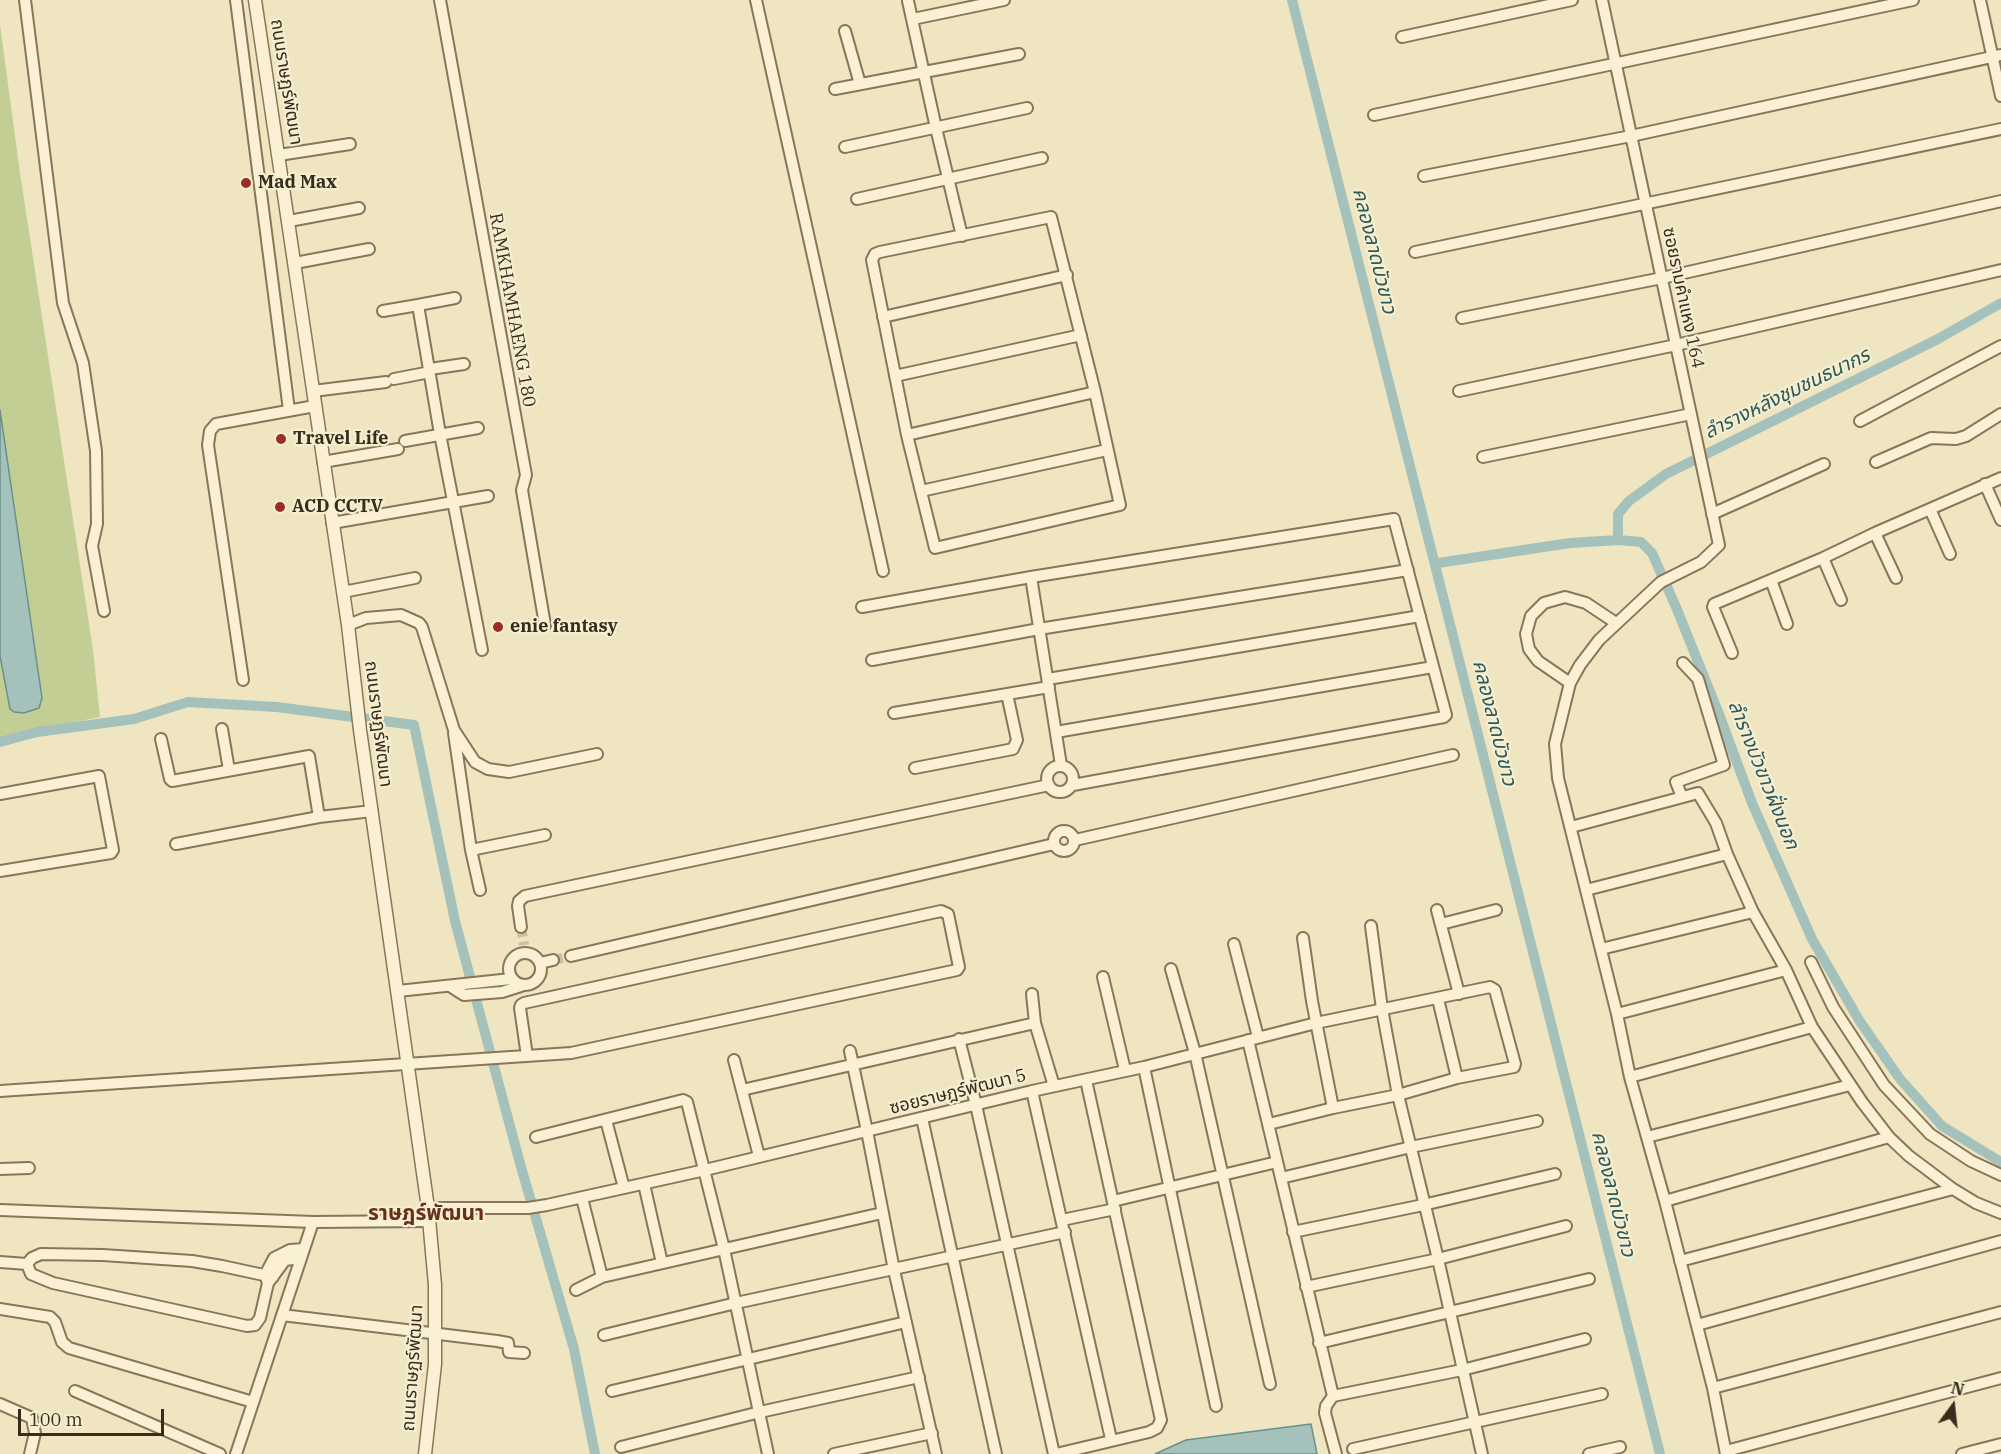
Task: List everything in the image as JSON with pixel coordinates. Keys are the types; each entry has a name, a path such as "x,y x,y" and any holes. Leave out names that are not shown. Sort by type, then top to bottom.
{"street":[{"path":"25,0 63,303 83,363 96,452 97,524 92,546 104,610"},
{"path":"236,0 289,410"},
{"name":"ถนนราษฏร์พัฒนา","path":"255,0 348,625 360,730 428,1208 435,1285 435,1364 425,1454"},
{"name":"RAMKHAMHAENG 180","path":"440,0 526,475 522,490 545,625"},
{"path":"756,0 883,571"},
{"path":"913,19 1004,0"},
{"path":"1402,38 1572,0"},
{"name":"ซอยรามคำแหง 164","path":"1602,0 1719,545 1701,562 1665,580 1616,623"},
{"path":"1374,116 1913,0"},
{"path":"1980,0 1997,56 2001,96"},
{"path":"908,1 962,236"},
{"path":"845,32 860,84"},
{"path":"835,89 1019,54"},
{"path":"1424,176 1631,136 1997,56"},
{"path":"845,147 1027,108"},
{"path":"1415,252 2001,129"},
{"path":"279,155 350,144"},
{"path":"857,199 1042,158"},
{"path":"1462,318 1662,278 2001,201"},
{"path":"289,221 359,208"},
{"path":"1051,217 1095,392 1120,505 935,548 907,435 872,260 874,254 962,236 1051,217"},
{"path":"295,263 369,249"},
{"path":"1459,391 1676,345 2001,270"},
{"path":"883,317 1066,275"},
{"path":"383,311 455,298"},
{"path":"418,305 440,434 482,650"},
{"path":"895,376 1081,335"},
{"path":"1860,421 2001,346"},
{"path":"313,391 390,380 464,364"},
{"path":"907,435 1095,392"},
{"path":"243,680 208,445 210,431 216,423 315,406"},
{"path":"1484,457 1691,414"},
{"path":"1876,462 1931,438 1956,439 1966,436 2001,414"},
{"path":"323,462 440,434 478,428"},
{"path":"921,491 1107,450"},
{"path":"1712,514 1824,464"},
{"path":"1732,653 1713,605 2001,477"},
{"path":"1985,484 2001,520"},
{"path":"332,523 488,496"},
{"path":"1930,509 1950,554"},
{"path":"862,607 1391,518 1395,521 1446,715 1444,717 1073,784"},
{"path":"1875,533 1896,578"},
{"path":"1823,558 1841,600"},
{"path":"872,660 1039,629 1408,570"},
{"path":"1031,577 1061,765"},
{"path":"343,592 415,578"},
{"path":"1771,580 1787,624"},
{"path":"1570,683 1538,661 1529,649 1526,634 1531,616 1544,603 1565,597 1586,603 1616,623 1593,648 1570,683 1555,744 1558,778 1617,1014 1630,1077 1713,1388 1726,1453 2001,1378"},
{"path":"348,625 366,618 401,615 419,622 422,627 454,730 471,850 480,890"},
{"path":"894,713 1007,694 1048,683 1419,616"},
{"path":"1682,797 1676,782 1724,765 1698,679 1683,663"},
{"path":"1056,732 1433,667"},
{"path":"915,768 1013,749 1017,740 1007,694"},
{"path":"222,729 229,770"},
{"path":"454,730 475,762 488,769 509,772 597,754"},
{"path":"161,739 171,781 309,756 320,817"},
{"path":"571,956 1054,844 1054,837 1058,832 1065,830 1072,832 1075,840 1453,755"},
{"path":"1061,765 1069,769 1074,776 1073,784 1068,790 1062,792 1054,791 1047,778 1054,767 1061,765"},
{"path":"0,794 99,776 113,850 111,854 0,870"},
{"path":"521,927 518,906 519,901 525,896 1049,785"},
{"path":"1571,827 1698,793 1716,823 1753,912 1786,970 1812,1027 1850,1085 1889,1137 1909,1156 1953,1190 2001,1213"},
{"path":"176,844 320,817 372,811"},
{"path":"471,850 545,835"},
{"path":"1586,890 1727,854"},
{"path":"1437,910 1459,994"},
{"path":"1441,924 1496,910"},
{"path":"0,1091 407,1062 483,1059 512,1057 527,1056 571,1053 957,969 959,967 948,914 941,911 524,1003 520,1008 527,1056"},
{"path":"1600,949 1753,912"},
{"path":"1371,926 1382,1009 1398,1095 1482,1454"},
{"path":"1303,938 1316,1023 1333,1108"},
{"path":"1234,944 1277,1162 1333,1396"},
{"path":"490,987 502,992 533,984 541,975 540,963 525,949 514,957 508,967 511,979 521,986"},
{"path":"540,963 553,960"},
{"path":"1811,962 1833,1007 1884,1085 1930,1134 1971,1161 2001,1175"},
{"path":"1171,969 1195,1053 1269,1384"},
{"path":"1617,1014 1786,970"},
{"path":"1103,977 1125,1070"},
{"path":"398,991 490,987 511,979"},
{"name":"ซอยราษฎร์พัฒนา 5","path":"428,1208 528,1209 1144,1067 1316,1023 1493,988 1515,1065 1457,1078"},
{"path":"1032,994 1035,1023 1054,1086"},
{"path":"1269,1124 1398,1095 1457,1078 1438,999"},
{"path":"742,1090 1035,1023"},
{"path":"1630,1077 1812,1027"},
{"path":"959,1039 1055,1454 1149,1432 1157,1428 1161,1420 1086,1080"},
{"path":"849,1051 894,1269 936,1454"},
{"path":"734,1060 759,1156"},
{"path":"1144,1067 1216,1406"},
{"path":"1647,1137 1850,1085"},
{"path":"1032,1091 1111,1440"},
{"path":"536,1137 686,1101 724,1250 768,1454"},
{"path":"922,1118 996,1454"},
{"path":"606,1120 624,1188"},
{"path":"1281,1178 1410,1147 1537,1121"},
{"path":"1665,1202 1889,1137"},
{"path":"1062,1220 1170,1187 1277,1162"},
{"path":"0,1169 29,1168"},
{"path":"1293,1232 1555,1174"},
{"path":"644,1184 662,1263"},
{"path":"1680,1261 1953,1190"},
{"path":"582,1197 603,1277"},
{"path":"0,1210 314,1222 428,1221"},
{"path":"576,1290 603,1277 882,1213"},
{"path":"236,1454 314,1222"},
{"path":"1306,1287 1438,1259 1566,1226"},
{"path":"604,1335 736,1303 1065,1232"},
{"path":"1697,1325 2001,1241"},
{"path":"27,1264 31,1274 53,1283 248,1326 255,1325 260,1318 274,1258 281,1253 303,1254"},
{"path":"27,1264 32,1258 41,1254 174,1259 222,1266 269,1278"},
{"path":"0,1262 27,1264"},
{"path":"1319,1342 1589,1279"},
{"path":"0,1309 50,1317 55,1322 62,1342 69,1348 253,1402"},
{"path":"1713,1388 2001,1312"},
{"path":"282,1315 506,1342 509,1345 509,1352 524,1353"},
{"path":"612,1391 906,1322"},
{"path":"1336,1454 1325,1413 1326,1406 1333,1396 1462,1370 1585,1339"},
{"path":"621,1446 919,1377"},
{"path":"75,1391 220,1454"},
{"path":"1353,1449 1602,1394"},
{"path":"0,1404 29,1415 34,1420 35,1433 30,1454"},
{"path":"834,1454 932,1433"},
{"path":"1962,1454 2001,1444"},
{"path":"1589,1454 1620,1447"}],"green space":[{"path":"0,25 20,173 93,650 100,717 0,737 0,656 10,709 24,713 39,708 42,698 0,410"}],"water":[{"path":"0,410 42,698 39,708 24,713 10,709 0,656"},
{"path":"1311,1424 1317,1454 1155,1454 1186,1440"}],"waterway":[{"name":"คลองลาดบัวขาว","path":"1292,0 1660,1454"},
{"name":"ลำรางหลังชุมชนธนากร","path":"1618,540 1618,514 1629,501 1666,474 1938,339 2001,303"},
{"name":"ลำรางบัวขาวฝั่งนอก","path":"1438,563 1570,543 1618,540 1641,542 1652,553 1719,714 1752,803 1812,939 1859,1020 1900,1079 1942,1126 2001,1162"},
{"path":"0,742 37,732 134,719 188,702 277,707 414,725 455,921 521,1167 574,1349 595,1454"}],"tunnel":[{"path":"521,927 524,945"},
{"path":"553,960 571,956"}],"place":[{"name":"Mad Max","path":"246,183"},
{"name":"Travel Life","path":"281,439"},
{"name":"ACD CCTV","path":"280,507"},
{"name":"enie fantasy","path":"498,627"}],"district":[{"name":"ราษฎร์พัฒนา","path":"426,1214"}]}
